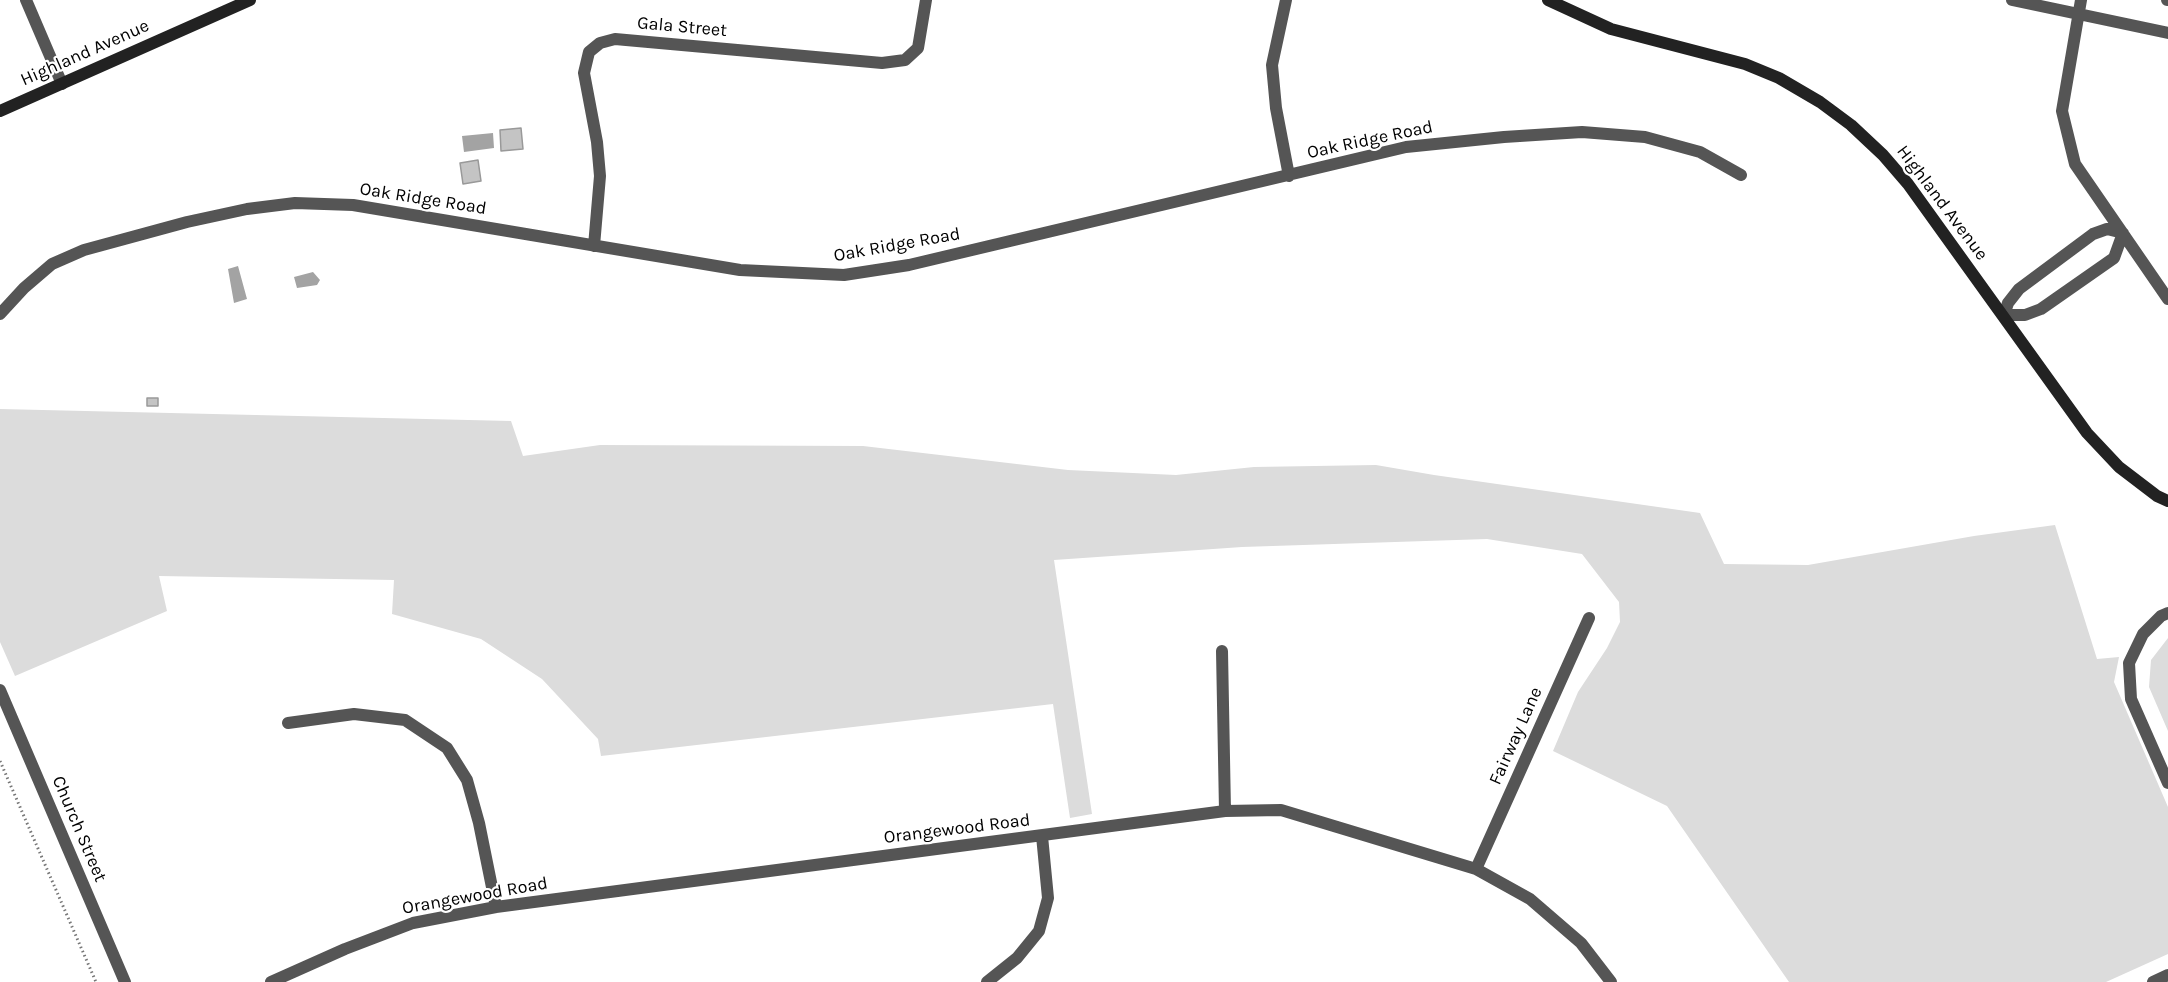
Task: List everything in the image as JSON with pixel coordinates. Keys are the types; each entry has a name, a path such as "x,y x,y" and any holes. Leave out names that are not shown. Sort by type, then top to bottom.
{"main road":[{"name":"Highland Avenue","path":"0,111 250,0"},
{"name":"Highland Avenue","path":"1548,0 1611,29 1745,64 1779,78 1820,102 1851,125 1883,154 1908,184 2087,433 2119,467 2157,496 2168,501"}],"street":[{"path":"26,0 62,84"},
{"name":"Gala Street","path":"594,246 600,176 597,142 584,73 589,52 600,43 615,39 882,63 905,60 918,48 926,0"},
{"path":"1286,0 1272,65 1276,108 1289,176"},
{"path":"2012,0 2168,33"},
{"path":"2081,0 2062,111 2075,164 2168,299"},
{"name":"Oak Ridge Road","path":"0,314 24,288 52,264 84,250 247,208 295,203 353,205 740,270 844,275 909,265 1406,147 1582,132 1645,137 1700,152 1741,174"},
{"path":"2107,230 2123,233 2114,258 2042,309 2025,315 2004,315 2008,303 2019,289 2093,234 2107,230"},
{"path":"2168,613 2161,616 2143,634 2129,663 2131,699 2168,783"},
{"name":"Fairway Lane","path":"1476,869 1589,618"},
{"path":"1222,651 1226,811"},
{"name":"Church Street","path":"0,690 125,982"},
{"path":"288,723 354,714 405,720 447,748 467,780 479,823 496,907"},
{"name":"Orangewood Road","path":"271,982 345,949 413,923 496,907 1226,811 1281,810 1476,869 1530,899 1581,942 1611,982"},
{"path":"987,982 1017,958 1039,931 1048,898 1042,836"},
{"path":"2152,982 2168,975"}],"path":[{"path":"0,761 96,982"}],"shaded area":[{"path":"493,133 494,148 464,152 462,136"},
{"path":"238,266 247,299 234,303 228,269"},
{"path":"313,272 320,280 317,285 297,288 294,277"},
{"path":"0,409 511,421 523,456 600,445 863,446 1068,470 1176,475 1254,467 1376,465 1700,513 1724,564 1808,565 1974,536 2055,525 2097,659 2119,657 2114,682 2168,807 2168,954 2106,982 1789,982 1667,806 1553,751 1578,692 1607,648 1620,622 1619,602 1582,554 1487,539 1242,547 1054,560 1092,814 1070,818 1053,704 601,756 598,739 542,679 481,639 392,614 394,580 159,576 167,611 15,676 0,642"},
{"path":"2168,638 2168,731 2149,687 2151,660"}],"building":[{"path":"521,128 523,149 501,151 500,130"},
{"path":"478,160 481,181 463,184 460,163"},
{"path":"147,398 158,398 158,406 147,406"}]}
